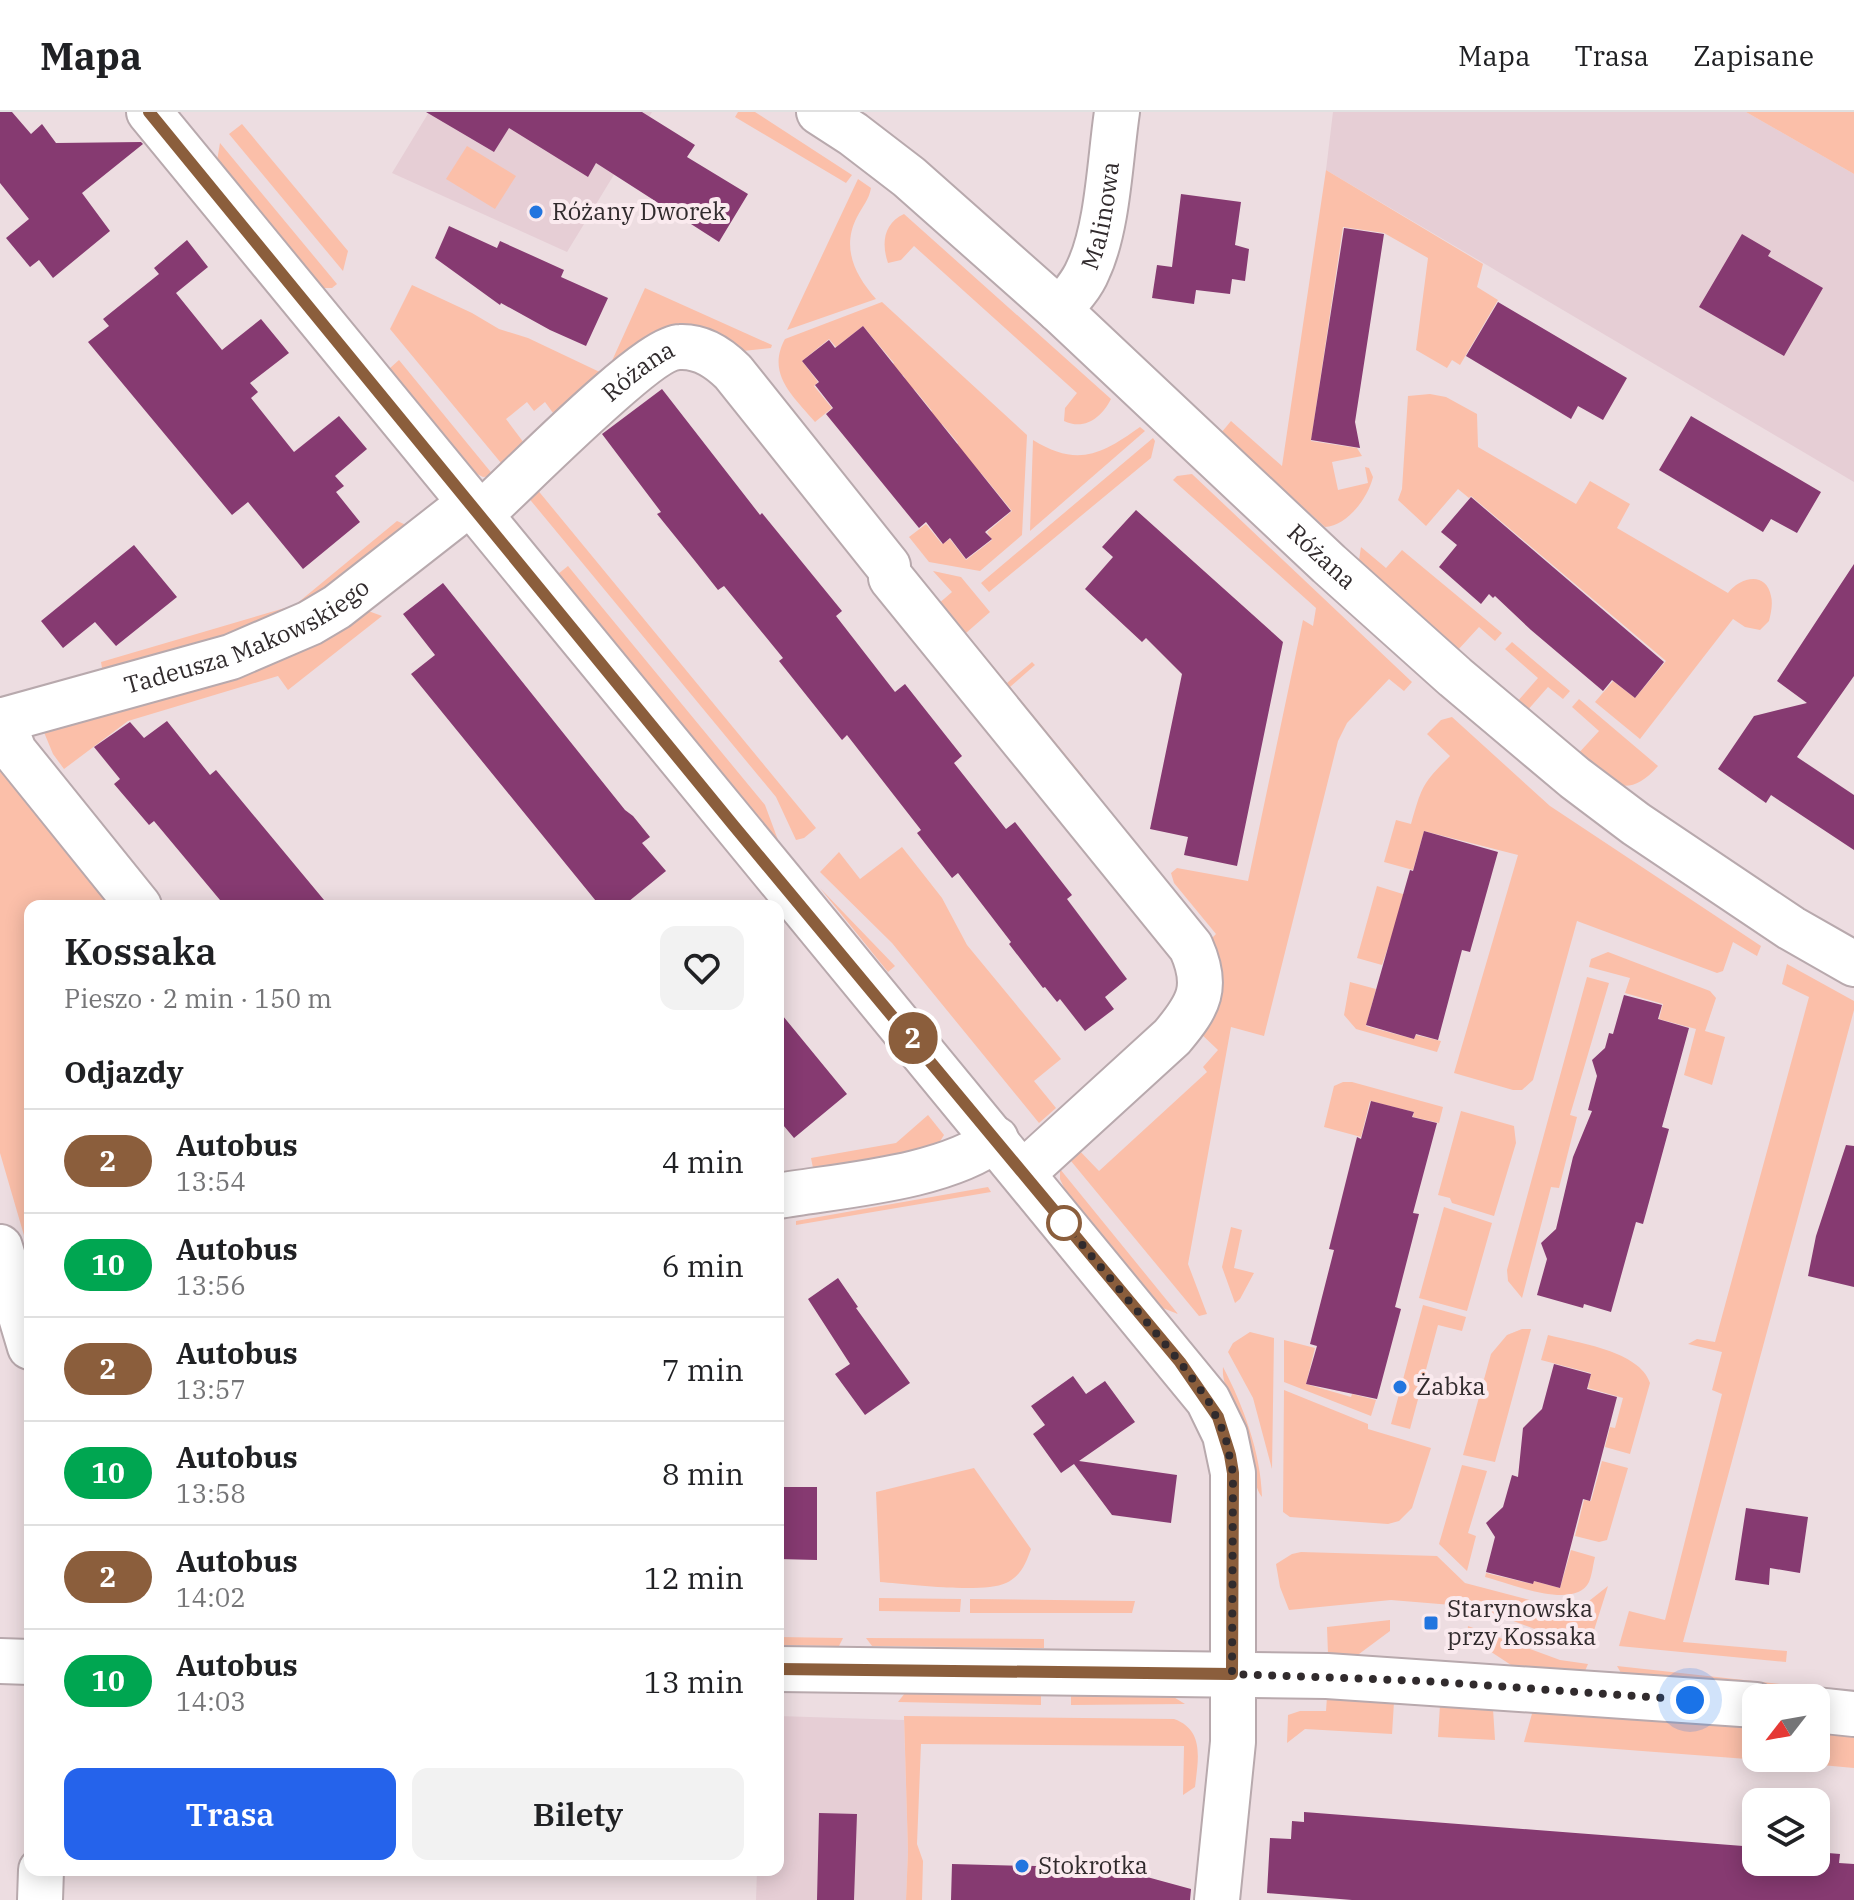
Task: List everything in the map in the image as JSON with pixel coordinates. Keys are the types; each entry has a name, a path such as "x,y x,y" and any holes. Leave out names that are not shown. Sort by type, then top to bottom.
{"street":[{"path":"149,112 734,826 1180,1362 1208,1400 1221,1426 1233,1473 1233,1742 1217,1900"},
{"name":"Różana","path":"819,112 909,177 1059,310 1329,564 1455,677 1575,778 1636,824 1791,928 1854,964"},
{"name":"Malinowa","path":"1059,310 1089,269 1101,223 1117,112"},
{"name":"Różana","path":"475,509 524,475 587,412 659,354 678,346 696,349 717,356 733,372 889,572 1191,947 1201,969 1200,991 1190,1016 1172,1037 1023,1173"},
{"name":"Tadeusza Makowskiego","path":"1,720 231,657 262,645 337,607 475,509"},
{"path":"1,720 14,751 134,900"},
{"path":"784,1195 934,1169 979,1153 996,1139"},
{"path":"0,1247 21,1335"},
{"path":"0,1661 24,1662"},
{"path":"784,1669 1232,1674 1425,1681 1742,1704"},
{"path":"1830,1711 1854,1714"},
{"path":"40,1900 41,1876"}],"shaded area":[{"name":"Różany Dworek","path":"429,112 652,112 567,252 392,173"},
{"path":"738,112 755,112 852,175 846,183 735,117"},
{"path":"1333,112 1746,112 1854,174 1854,482 1326,170"},
{"path":"1746,112 1854,112 1854,174"},
{"path":"242,124 348,251 343,271 229,134"},
{"path":"220,143 337,284 332,288 323,288 217,161"},
{"path":"467,146 516,176 495,209 446,179"},
{"path":"1326,170 1483,264 1477,287 1498,300 1460,365 1452,360 1447,368 1416,350 1428,258 1384,233 1343,227 1311,441 1357,448 1362,456 1332,462 1338,490 1368,483 1365,467 1369,468 1373,477 1355,510 1341,522 1325,527 1221,433 1231,421 1282,466"},
{"path":"858,179 871,188 852,228 850,250 857,271 876,299 787,330"},
{"path":"904,214 1111,399 1098,417 1079,424 1064,421 1065,408 1077,393 914,246 901,260 888,263 886,234 892,223"},
{"path":"412,285 499,329 528,338 606,375 556,417 545,402 534,411 527,402 506,419 524,443 506,469 390,329"},
{"path":"645,288 772,345 771,348 743,351 701,333 617,366 611,363"},
{"path":"882,302 1027,435 1022,535 980,571 929,562 909,537 926,524 942,544 950,539 966,560 992,540 987,532 1012,511 981,473 970,481 953,448 958,443 942,424 935,428 926,417 932,411 915,390 901,382 905,378 903,375 882,373 894,363 863,326 836,347 829,339 802,361 818,382 814,386 832,408 815,422 791,394 780,374 780,352 785,339"},
{"path":"399,360 494,476 483,477 473,472 389,369"},
{"path":"1430,394 1446,397 1477,414 1478,447 1576,504 1590,481 1630,504 1617,528 1728,593 1745,581 1764,582 1772,599 1769,621 1760,630 1745,627 1733,619 1640,739 1595,702 1613,681 1635,698 1666,661 1471,496 1469,498 1458,489 1426,526 1398,500 1402,489 1408,396"},
{"path":"1140,427 1145,431 1030,531 1033,440 1063,453 1088,454 1113,445"},
{"path":"1153,438 1151,458 989,592 981,583"},
{"path":"1192,474 1412,682 1404,691 1389,679 1347,723 1338,741 1264,1036 1231,1027 1188,1264 1207,1314 1199,1316 1066,1155 1076,1147 1099,1171 1207,1072 1203,1067 1218,1050 1198,1031 1207,943 1216,934 1174,883 1171,873 1177,868 1248,881 1303,620 1313,626 1316,608 1173,480 1177,476"},
{"path":"536,488 816,828 804,838 796,840 776,797 527,496"},
{"path":"397,521 413,528 330,592 255,630 103,674 101,662 295,605"},
{"path":"1361,547 1386,568 1402,550 1502,633 1495,641 1479,627 1457,651 1359,560"},
{"path":"568,566 765,805 778,840 558,574"},
{"path":"933,571 961,577 990,612 966,633 1007,683 1032,662 1035,665 1010,687 1083,776 1073,785 937,605 952,592"},
{"path":"363,609 382,616 288,690 278,676 128,721 64,769 53,754 41,725"},
{"path":"1512,642 1570,691 1563,699 1548,687 1526,712 1516,703 1538,678 1505,649"},
{"path":"1579,699 1658,766 1636,784 1626,786 1607,780 1576,756 1599,731 1572,707"},
{"path":"1452,717 1550,806 1761,946 1757,956 1733,942 1723,971 1717,973 1577,921 1533,1080 1522,1090 1513,1090 1454,1073 1518,855 1424,831 1413,870 1384,862 1396,820 1411,824 1424,786 1450,756 1427,734 1441,720"},
{"path":"0,762 112,900 24,900 24,1235 0,1153"},
{"path":"902,847 942,898 967,945 1061,1059 1034,1081 1056,1108 1039,1123 892,943 820,872 839,852 860,879"},
{"path":"1377,886 1406,895 1382,965 1357,958"},
{"path":"820,888 895,966 888,972"},
{"path":"1608,952 1710,991 1716,998 1705,1031 1725,1037 1712,1085 1684,1075 1696,1029 1659,1019 1663,1004 1625,993 1630,978 1589,967 1591,959"},
{"path":"1787,964 1854,1001 1854,1010 1683,1642 1787,1651 1786,1662 1619,1646 1629,1611 1665,1620 1722,1394 1712,1390 1722,1352 1688,1344 1697,1339 1715,1342 1809,997 1782,984"},
{"path":"1587,977 1609,983 1570,1115 1577,1117 1559,1188 1551,1187 1522,1298 1508,1281 1507,1270"},
{"path":"1350,982 1376,989 1366,1026 1414,1039 1416,1035 1441,1041 1437,1052 1356,1029 1344,1015"},
{"path":"1343,1082 1443,1107 1439,1123 1413,1117 1414,1112 1370,1101 1361,1137 1324,1127 1334,1086"},
{"path":"1461,1111 1514,1126 1516,1143 1494,1216 1452,1203 1450,1198 1438,1195"},
{"path":"928,1115 944,1135 936,1148 814,1173 811,1158 896,1143"},
{"path":"1060,1169 1178,1314 1160,1307 1067,1194 1060,1179"},
{"path":"988,1187 991,1192 796,1225 796,1221"},
{"path":"1444,1207 1492,1223 1467,1311 1419,1298"},
{"path":"1231,1227 1242,1230 1234,1268 1254,1273 1235,1303 1222,1267"},
{"path":"1423,1305 1466,1317 1462,1331 1438,1325 1410,1429 1391,1424"},
{"path":"1531,1329 1495,1462 1463,1455 1491,1354 1507,1335"},
{"path":"1250,1332 1274,1338 1272,1469 1253,1398 1228,1352 1233,1343"},
{"path":"1548,1335 1606,1350 1634,1363 1644,1372 1650,1383 1630,1454 1605,1447 1610,1427 1615,1428 1623,1398 1588,1388 1591,1373 1541,1360"},
{"path":"1284,1340 1315,1348 1306,1384 1351,1397 1352,1394 1376,1400 1371,1416 1284,1382"},
{"path":"1223,1367 1250,1430 1262,1497 1256,1483 1246,1431 1228,1391"},
{"path":"1284,1390 1368,1424 1368,1429 1431,1448 1412,1508 1399,1521 1388,1524 1290,1517 1283,1512"},
{"path":"1602,1461 1628,1468 1607,1540 1599,1542 1575,1536 1584,1500 1591,1501"},
{"path":"1462,1465 1487,1471 1468,1533 1476,1536 1467,1571 1439,1544"},
{"path":"974,1468 1031,1549 1019,1573 1006,1583 980,1588 880,1582 876,1492"},
{"path":"1571,1550 1595,1557 1589,1582 1581,1590 1570,1594 1541,1593 1485,1577 1486,1573 1560,1588"},
{"path":"1301,1552 1437,1556 1465,1583 1575,1612 1608,1586 1590,1643 1567,1641 1476,1607 1391,1600 1289,1610 1280,1587 1276,1564"},
{"path":"879,1598 961,1599 960,1612 879,1611"},
{"path":"970,1599 1135,1601 1132,1613 970,1613"},
{"path":"1390,1620 1390,1631 1359,1654 1328,1654 1327,1627"},
{"path":"1468,1626 1560,1660 1588,1664 1585,1671 1511,1665 1467,1636"},
{"path":"784,1637 843,1638 839,1646 784,1645"},
{"path":"866,1638 1044,1639 1044,1648 872,1646"},
{"path":"1617,1666 1780,1684 1756,1684 1621,1673"},
{"path":"905,1693 1041,1694 1041,1705 898,1702"},
{"path":"1071,1694 1172,1696 1185,1704 1071,1705"},
{"path":"1327,1697 1394,1702 1392,1734 1305,1729 1287,1743 1288,1715 1300,1711 1326,1711"},
{"path":"1440,1705 1493,1709 1495,1740 1438,1737"},
{"path":"1533,1710 1742,1726 1742,1759 1524,1742"},
{"path":"784,1716 904,1720 908,1851 906,1900 756,1900 757,1876 784,1876"},
{"path":"904,1716 1174,1719 1191,1730 1195,1738 1198,1757 1195,1787 1183,1795 1184,1746 921,1744 917,1844 923,1861 922,1900 906,1900 908,1851"},
{"path":"1830,1734 1854,1737 1854,1768 1830,1766"}],"building":[{"path":"0,112 12,112 31,134 42,124 56,143 143,144 82,193 110,231 53,278 39,260 30,267 6,238 29,219 0,183"},
{"path":"426,112 642,112 695,145 687,157 748,194 719,242 596,163 588,177 509,128 494,152"},
{"path":"1181,194 1241,202 1235,245 1249,249 1245,281 1232,279 1230,294 1196,290 1194,304 1152,298 1157,265 1172,267"},
{"path":"449,226 497,248 500,241 564,270 561,277 608,298 586,346 500,305 435,258"},
{"path":"1344,228 1384,234 1355,422 1360,448 1311,440"},
{"path":"1742,234 1771,251 1768,256 1823,288 1784,356 1699,307"},
{"path":"187,240 208,267 176,293 222,350 261,319 289,353 250,383 258,392 251,398 294,452 339,416 367,449 335,476 344,486 336,492 360,522 303,569 248,502 232,515 88,342 109,326 103,319 159,274 154,268"},
{"path":"1498,302 1627,378 1603,420 1578,406 1571,419 1466,356"},
{"path":"863,326 1011,511 985,532 992,539 966,559 950,538 943,544 926,522 919,528 826,414 833,408 815,385 819,382 802,361 829,340 835,348"},
{"path":"662,389 760,515 762,513 842,611 836,616 895,692 905,684 962,756 954,763 1006,829 1015,822 1072,895 1067,899 1127,979 1105,997 1114,1009 1085,1031 1060,999 1057,1002 1043,988 958,873 952,878 917,833 921,830 847,735 842,740 779,661 783,658 724,586 718,590 657,514 661,512 602,434"},
{"path":"1691,416 1821,492 1797,533 1771,519 1763,532 1659,470"},
{"path":"1471,497 1664,662 1635,698 1612,680 1603,691 1495,596 1493,598 1489,594 1481,604 1439,567 1457,545 1441,532"},
{"path":"1136,510 1283,642 1237,866 1184,855 1188,837 1150,829 1182,674 1146,638 1142,642 1085,589 1113,557 1102,547"},
{"path":"134,545 177,597 116,646 95,622 63,648 41,621"},
{"path":"1854,564 1854,676 1797,757 1854,795 1854,850 1771,795 1766,803 1718,769 1754,716 1807,703 1777,681"},
{"path":"443,583 650,837 642,843 666,871 630,900 595,900 411,674 435,655 403,614"},
{"path":"167,721 210,775 216,770 324,900 220,900 154,821 149,825 114,784 120,779 94,747 130,722 144,738"},
{"path":"1424,831 1498,852 1470,952 1462,950 1438,1040 1416,1034 1414,1039 1366,1025"},
{"path":"1624,995 1662,1005 1658,1019 1689,1028 1662,1127 1669,1129 1643,1224 1636,1222 1611,1312 1537,1295 1547,1259 1541,1243 1556,1229 1573,1157 1592,1111 1588,1110 1597,1076 1592,1060 1605,1048 1609,1033 1613,1034"},
{"path":"784,1017 847,1094 794,1138 784,1126"},
{"path":"1371,1101 1414,1112 1412,1117 1437,1123 1413,1213 1419,1214 1395,1307 1401,1309 1377,1399 1306,1384 1317,1346 1310,1344 1334,1250 1329,1249 1357,1137 1361,1139"},
{"path":"1846,1145 1854,1146 1854,1287 1808,1276 1816,1236"},
{"path":"838,1278 910,1383 865,1415 835,1374 850,1364 808,1299"},
{"path":"1554,1364 1591,1374 1587,1389 1617,1397 1590,1501 1583,1499 1560,1588 1486,1572 1495,1537 1486,1523 1503,1507 1512,1475 1518,1477 1523,1428 1542,1409"},
{"path":"1073,1376 1086,1394 1105,1381 1135,1422 1079,1461 1177,1475 1171,1523 1112,1515 1074,1464 1061,1473 1033,1434 1045,1425 1031,1406"},
{"path":"784,1487 817,1487 817,1560 784,1559"},
{"path":"1746,1508 1808,1517 1800,1573 1770,1568 1769,1585 1735,1580"},
{"path":"1304,1812 1742,1846 1742,1876 1830,1876 1830,1853 1840,1854 1839,1863 1854,1864 1854,1900 1352,1900 1267,1893 1270,1838 1291,1839 1292,1821 1304,1822"},
{"path":"819,1813 857,1814 854,1900 817,1900"},
{"path":"952,1864 1114,1868 1191,1889 1190,1900 951,1900"}],"bus line":[{"name":"2","path":"149,112 734,826 1180,1362 1218,1417 1233,1473 1232,1674 784,1669"}],"place":[{"name":"Różany Dworek","path":"536,212"},
{"name":"Żabka","path":"1400,1387"},
{"name":"Starynowska przy Kossaka","path":"1431,1623"},
{"name":"Stokrotka","path":"1022,1866"}],"route":[{"path":"1064,1223 1180,1362 1208,1400 1225,1435 1233,1473 1232,1674 1425,1681 1690,1700"}]}
